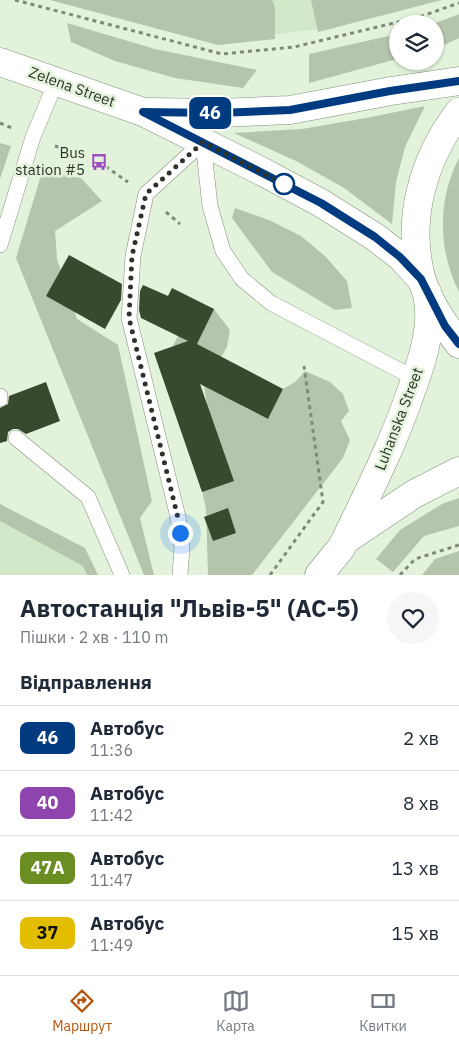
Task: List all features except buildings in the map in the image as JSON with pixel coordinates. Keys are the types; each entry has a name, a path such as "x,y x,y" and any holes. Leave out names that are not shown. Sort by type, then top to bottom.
{"main road":[{"name":"Zelena Street","path":"0,62 143,112 321,203 375,237 400,257 424,285"},
{"name":"Zelena Street","path":"143,112 219,113 290,110 390,91 459,81"},
{"path":"459,112 440,140 425,171 415,229 416,254 424,285 445,326 459,344"},
{"name":"Luhanska Street","path":"319,575 342,548 388,453 416,380 429,322 424,285"},
{"name":"Luhanska Street","path":"346,539 414,494 459,471"}],"lane":[{"path":"0,245 33,136 56,82"},
{"path":"203,142 210,206 224,251 242,278 271,302 416,380"},
{"path":"180,575 182,548 178,518 129,318 132,256 146,194 203,142"},
{"path":"16,438 88,497 122,575"}],"path":[{"path":"15,0 222,54 294,47 419,17 459,3"},
{"path":"270,575 323,502 304,366"},
{"path":"400,575 415,559 459,545"}],"shaded area":[{"path":"50,0 272,0 275,7 275,39 218,45"},
{"path":"72,0 355,0 320,29 220,41"},
{"path":"311,0 442,0 318,32"},
{"path":"459,14 459,38 444,45 444,20"},
{"path":"67,23 155,49 257,70 243,88 175,78 115,61 71,42"},
{"path":"389,36 389,61 309,83 309,54"},
{"path":"425,106 405,147 396,182 392,224 344,188 296,161 234,133 302,129"},
{"path":"0,143 11,146 0,179"},
{"path":"459,158 459,292 447,259 443,225 447,191"},
{"path":"42,172 81,178 102,201 55,231 57,259 77,319 118,345 152,501 140,518 154,575 144,575 16,258"},
{"path":"235,208 269,220 301,236 325,256 347,281 352,308 335,310 272,272 232,218"},
{"path":"213,308 230,330 227,347 221,357 245,389 242,406 268,419 283,389 295,382 305,371 330,382 343,394 349,411 341,421 350,440 343,458 252,575 208,575 206,509 186,413 207,404 204,386 186,378 168,356 183,326 194,312"},
{"path":"459,498 459,526 424,536 393,572 376,559 400,530 442,504"},
{"path":"0,504 85,548 98,575 87,575 83,566 0,521"},
{"path":"0,521 83,566 87,575 0,575"},
{"path":"459,551 459,575 422,575 435,559"}],"bus line":[{"name":"46","path":"459,81 390,91 290,110 219,113 143,112 321,203 375,237 400,257 421,279 445,326 459,344"}],"place":[{"name":"Bus station #5","path":"99,162"}],"route":[{"path":"180,533 178,518 129,318 132,256 146,194 203,142 284,184"}]}
